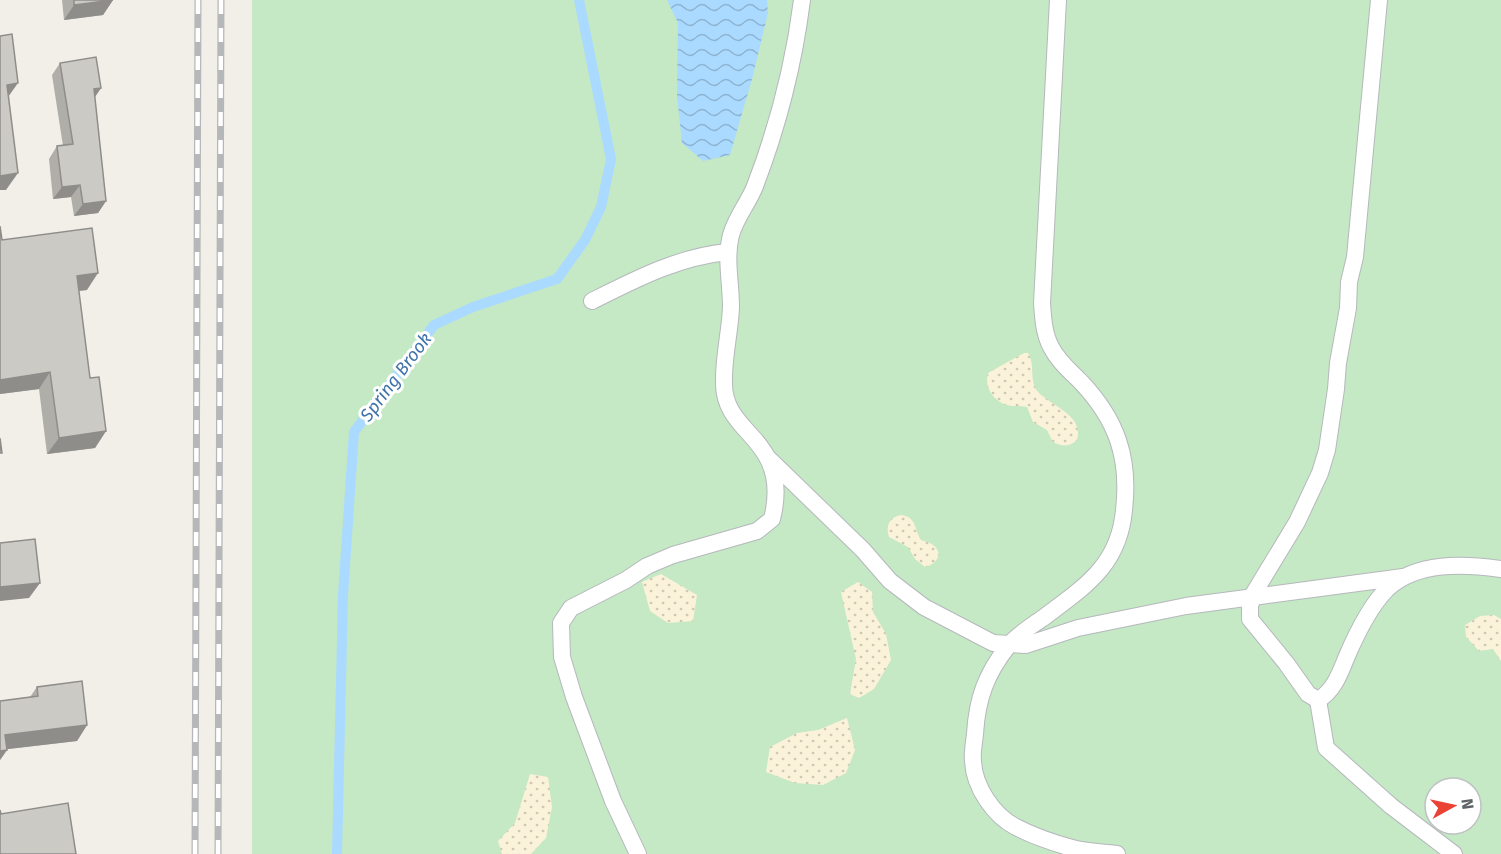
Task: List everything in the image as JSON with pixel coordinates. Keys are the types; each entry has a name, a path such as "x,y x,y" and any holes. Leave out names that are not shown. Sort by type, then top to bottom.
{"lane":[{"path":"802,0 797,39 780,107 754,188 732,232 727,252 731,310 723,388 730,412 769,459 863,550 890,581 924,607 993,643 1026,645 1078,628 1186,606 1407,576 1431,568 1472,565 1501,569"},
{"path":"1058,0 1042,303 1044,327 1050,347 1099,403 1114,426 1123,456 1126,482 1124,512 1119,541 1104,567 1082,588 1009,644 989,672 975,721 973,762 978,785 994,810 1015,827 1073,848 1117,854"},
{"path":"1379,0 1355,257 1349,282 1348,308 1338,363 1327,450 1320,473 1298,522 1265,573 1252,598 1250,619 1308,694 1318,700 1326,748 1391,806 1454,854"},
{"path":"592,301 667,266 701,255 727,252"},
{"path":"638,854 613,801 574,696 562,657 561,623 571,608 626,580 647,566 673,555 757,531 772,519 777,499 769,459"},
{"path":"1318,700 1328,694 1356,636 1373,609 1387,590 1407,576"}],"green space":[{"path":"252,0 1501,0 1501,854 252,854"}],"sand":[{"path":"1028,353 1032,363 1036,389 1072,418 1076,424 1077,440 1071,444 1063,445 1053,442 1047,430 1033,422 1027,407 1009,406 991,393 987,383 988,373"},
{"path":"901,515 913,521 921,540 935,546 938,557 930,565 925,567 915,559 908,547 889,537 889,522"},
{"path":"661,574 697,595 693,621 668,623 650,611 642,582"},
{"path":"858,582 872,592 873,612 886,634 891,660 874,689 859,698 850,694 856,659 841,592"},
{"path":"1494,615 1501,619 1501,661 1493,649 1479,651 1466,637 1465,625 1480,616"},
{"path":"847,718 855,750 846,773 823,785 795,783 766,772 770,747 797,733 818,730"},
{"path":"530,774 548,777 552,807 546,838 531,854 502,854 498,841 515,823"}],"water":[{"path":"667,0 767,0 768,13 730,155 703,161 682,143 677,96 678,23"}],"building":[{"path":"74,0 113,0 74,5"},
{"path":"12,34 18,83 7,85 18,173 0,176 0,36"},
{"path":"96,57 101,88 94,89 106,201 83,204 80,185 62,187 57,146 73,144 60,63"},
{"path":"0,226 2,240 92,228 98,273 77,276 90,378 99,377 106,431 59,438 50,372 0,380"},
{"path":"35,539 40,583 0,587 0,543"},
{"path":"82,681 87,725 5,735 7,750 0,751 0,701 38,696 37,687"},
{"path":"68,803 76,854 0,854 0,810 1,814"}],"waterway":[{"name":"Spring Brook","path":"337,854 343,595 354,432 434,325 473,307 557,279 585,240 601,207 611,159 579,0"}],"railway":[{"path":"195,854 198,0"},
{"path":"218,854 221,0"}]}
